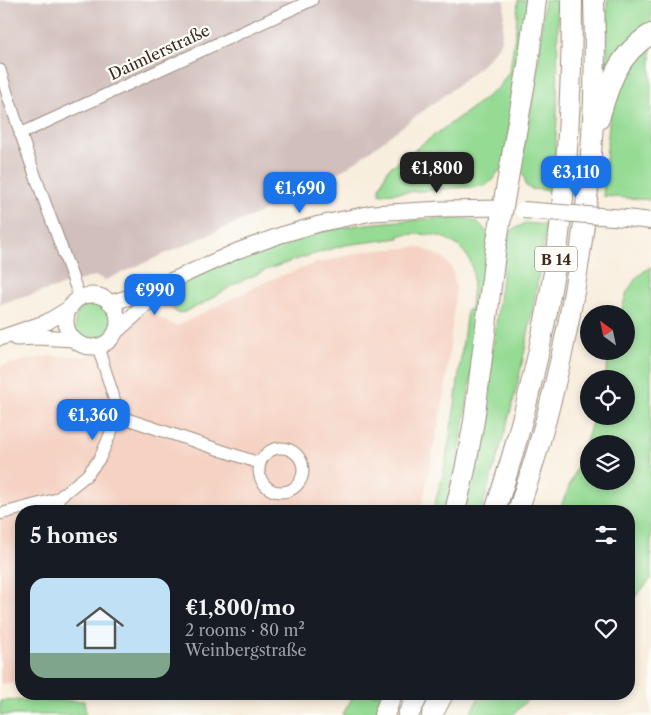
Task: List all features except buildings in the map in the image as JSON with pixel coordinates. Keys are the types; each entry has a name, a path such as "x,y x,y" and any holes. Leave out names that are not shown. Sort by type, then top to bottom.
{"highway":[{"path":"456,505 474,421 496,246 528,65 536,0"},
{"name":"B 14","path":"496,505 527,404 556,260 570,116 572,0"},
{"name":"B 14","path":"520,505 552,396 580,252 592,144 594,0"},
{"path":"592,144 611,82 619,65 630,50 651,34"},
{"path":"384,715 390,700"},
{"path":"408,715 416,700"},
{"path":"432,715 440,700"}],"main road":[{"path":"502,208 651,221"}],"street":[{"name":"Daimlerstraße","path":"20,134 312,0"},
{"path":"0,70 20,134 71,271 75,303 67,316 68,332 72,339 78,343 91,348 98,347 106,344 112,338 118,323 115,309 110,302 103,298 88,296 75,303 47,322 0,339"},
{"path":"110,302 130,297 175,280 238,251 281,235 319,224 372,213 502,208"},
{"path":"116,331 175,280"},
{"path":"0,339 38,337 72,339"},
{"path":"34,505 57,499 87,475 100,458 118,416 98,347"},
{"path":"118,416 259,464"},
{"path":"57,499 59,505"},
{"path":"0,514 15,510"}],"shaded area":[{"path":"0,0 505,0 500,44 485,62 458,85 348,167 261,212 105,280 95,276 0,304"},
{"path":"419,247 444,258 452,269 456,288 445,391 422,505 15,505 15,683 0,684 0,366 47,356 83,356 109,351 128,327 148,310 166,322 177,326 269,280 315,264 366,251"}],"green space":[{"path":"518,0 530,0 503,171 498,171 494,179 485,186 380,194 380,187 388,169 500,86 510,70"},
{"path":"544,0 558,0 557,117 553,191 531,189 526,186 524,175 520,170 539,58"},
{"path":"607,0 651,1 651,25 638,33 607,63"},
{"path":"651,39 651,200 603,196 611,101 616,83"},
{"path":"465,218 478,222 482,226 486,231 490,244 491,253 451,505 435,505 444,470 455,405 467,310 471,310 473,283 470,261 463,251 452,242 438,236 423,234 399,235 399,238 345,245 268,269 235,284 185,312 177,313 168,303 170,294 176,288 203,273 255,251 308,235 357,225"},
{"path":"526,223 547,225 524,354 507,425 483,505 465,505 484,419 507,237 512,230"},
{"path":"651,267 651,579 635,597 635,505 561,505 580,460 580,490 635,490 635,435 588,435 591,425 635,425 635,370 606,370 609,360 635,360 635,305 623,305 627,292 637,277"},
{"path":"93,304 100,305 106,309 110,315 110,329 106,335 100,339 93,340 86,339 80,335 76,329 75,322 76,315 80,309 86,305"},
{"path":"351,700 383,700 377,715 342,715"},
{"path":"478,700 527,700 513,715 469,715"},
{"path":"0,701 84,701 86,715 0,715"}]}
